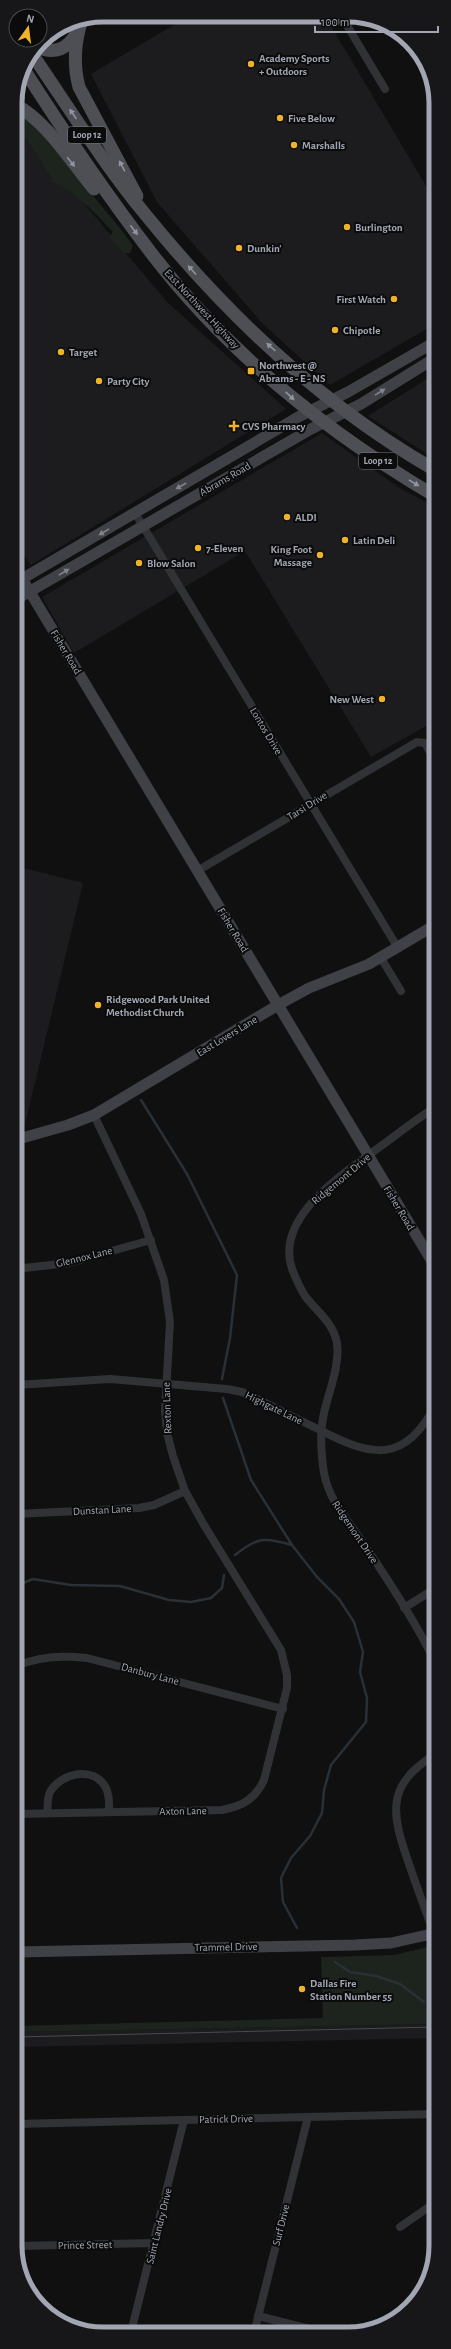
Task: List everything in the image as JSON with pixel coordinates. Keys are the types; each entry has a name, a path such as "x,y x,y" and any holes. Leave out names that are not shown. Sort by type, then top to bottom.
{"main road":[{"path":"43,49 60,50 72,42 79,26"},
{"path":"80,26 76,52 76,74 79,87 133,184 145,214"},
{"name":"East Northwest Highway","path":"36,59 105,161 145,214 218,298 332,400 346,411 429,466"},
{"name":"East Northwest Highway","path":"27,76 84,162 148,249 184,293 226,336 309,411 368,454 429,492"},
{"path":"22,110 36,120 104,202 123,216"},
{"path":"148,249 164,236"}],"street":[{"path":"345,22 385,89"},
{"name":"Abrams Road","path":"22,579 309,411 332,400 429,345"},
{"name":"Abrams Road","path":"22,596 324,422 346,411 429,362"},
{"name":"Lontos Drive","path":"136,513 398,948"},
{"name":"Fisher Road","path":"22,584 30,591 429,1257"},
{"name":"Tarsi Drive","path":"197,871 310,803 417,742 425,743 429,750"},
{"name":"East Lovers Lane","path":"22,1138 68,1125 94,1115 278,1005 309,988 354,971 381,958 429,929"},
{"path":"381,958 401,991"},
{"name":"Ridgemont Drive","path":"429,1111 411,1122 367,1155 317,1197 304,1211 292,1236 291,1266 306,1297 328,1321 337,1345 334,1372 324,1415 322,1432 324,1472 328,1489 335,1504 364,1543 429,1652"},
{"name":"Rexton Lane","path":"94,1115 151,1240 168,1301 170,1341 165,1384 167,1434 185,1491 204,1525 281,1650 287,1675 283,1709"},
{"name":"Glennox Lane","path":"22,1268 69,1263 151,1240"},
{"name":"Highgate Lane","path":"22,1386 110,1379 242,1392 322,1432 360,1449 372,1451 401,1445 417,1433 429,1415"},
{"name":"Dunstan Lane","path":"22,1514 139,1508 154,1505 185,1491"},
{"path":"404,1608 429,1592"},
{"name":"Danbury Lane","path":"22,1664 48,1657 68,1655 87,1658 283,1709"},
{"name":"Axton Lane","path":"22,1814 222,1810 245,1804 260,1789 264,1780 283,1709"},
{"path":"429,1759 412,1771 404,1782 399,1793 395,1820 429,1917"},
{"path":"47,1813 50,1794 58,1781 75,1774 92,1776 105,1787 110,1798 109,1812"},
{"name":"Trammel Drive","path":"22,1952 369,1944 414,1940 429,1936"},
{"name":"Patrick Drive","path":"22,2124 429,2114"},
{"name":"Surf Drive","path":"255,2327 308,2117"},
{"name":"Saint Landry Drive","path":"132,2327 155,2243 184,2120"},
{"path":"400,2228 429,2207"},
{"name":"Prince Street","path":"22,2246 155,2243"},
{"path":"258,2316 302,2327"}],"shaded area":[{"path":"179,22 329,22 429,191 429,327 330,385 263,324 157,202 91,74"},
{"path":"22,114 46,137 119,227 133,246 130,253 124,253 109,237 113,232 83,202 67,190 50,181 52,178 26,138 22,136"},
{"path":"22,135 30,139 167,302 286,409 31,565 22,553"},
{"path":"429,378 429,455 368,416"},
{"path":"322,433 398,487 429,504 429,724 371,757 245,551 74,653 42,597"},
{"path":"22,868 83,883 25,1124 22,1125"},
{"path":"429,1947 429,2024 22,2032 22,2026 323,2018 321,1957 394,1955"},
{"path":"429,2024 429,2038 22,2047 22,2032"}],"waterway":[{"path":"141,1100 187,1174 237,1275 230,1338 222,1379"},
{"path":"223,1398 251,1480 292,1545 317,1577 339,1599 354,1622 363,1652 360,1672 367,1698 366,1722 331,1765 324,1790 322,1813 310,1836 291,1858 281,1878 283,1902 297,1928"},
{"path":"235,1555 255,1542 261,1540 292,1545"},
{"path":"22,1584 33,1579 71,1585 120,1586 169,1600 191,1602 211,1598 222,1588 224,1575"},
{"path":"335,1962 350,1972 376,1976 400,1984 424,2002"}],"tram line":[{"path":"22,2037 429,2027"}],"place":[{"name":"Academy Sports + Outdoors","path":"251,64"},
{"name":"Five Below","path":"280,118"},
{"name":"Marshalls","path":"294,145"},
{"name":"Burlington","path":"347,227"},
{"name":"Dunkin'","path":"239,248"},
{"name":"First Watch","path":"394,299"},
{"name":"Chipotle","path":"335,330"},
{"name":"Target","path":"61,352"},
{"name":"Northwest @ Abrams - E - NS","path":"251,371"},
{"name":"Party City","path":"99,381"},
{"name":"CVS Pharmacy","path":"234,426"},
{"name":"ALDI","path":"287,517"},
{"name":"Latin Deli","path":"345,540"},
{"name":"7-Eleven","path":"198,548"},
{"name":"King Foot Massage","path":"320,555"},
{"name":"Blow Salon","path":"139,563"},
{"name":"New West","path":"382,699"},
{"name":"Ridgewood Park United Methodist Church","path":"98,1005"},
{"name":"Dallas Fire Station Number 55","path":"302,1989"}]}
